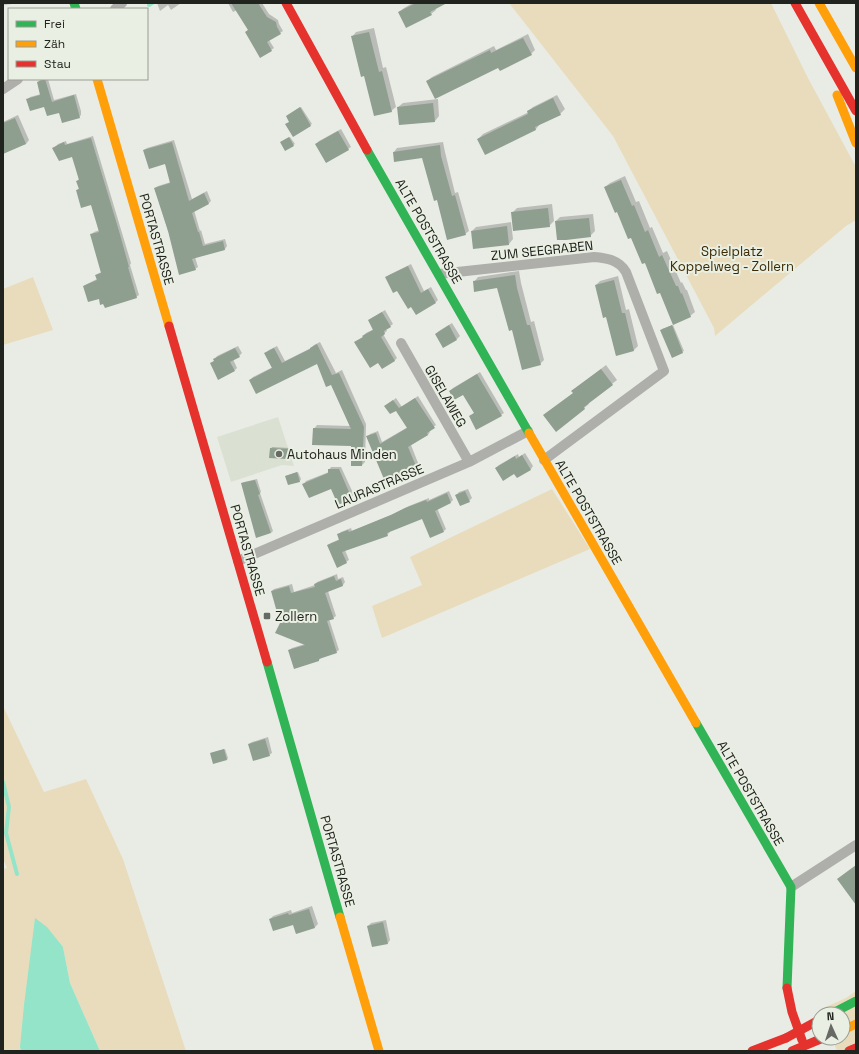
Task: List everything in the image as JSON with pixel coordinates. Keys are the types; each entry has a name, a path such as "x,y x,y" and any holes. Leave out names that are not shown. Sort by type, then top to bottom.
{"main road":[{"name":"ALTE POSTSTRASSE","path":"286,3 368,152 791,887"},
{"path":"795,3 856,110"},
{"path":"819,3 856,68"},
{"path":"815,39 856,143"},
{"name":"PORTASTRASSE","path":"97,80 379,1051"},
{"path":"791,887 786,982 791,1011 806,1051"},
{"path":"845,1006 856,1000"},
{"path":"786,1038 811,1024"},
{"path":"752,1051 811,1027"},
{"path":"791,1051 811,1043"},
{"path":"849,1051 856,1048"}],"street":[{"path":"3,89 16,80"},
{"name":"ZUM SEEGRABEN","path":"438,274 594,257 613,260 624,268 664,371 544,460"},
{"name":"GISELAWEG","path":"401,343 469,462"},
{"name":"LAURASTRASSE","path":"238,561 469,462 528,431"},
{"path":"791,887 856,845"}],"shaded area":[{"path":"278,417 294,466 282,465 231,482 217,437"},
{"path":"35,918 47,927 63,947 70,983 100,1051 21,1051 20,1047 24,1005"}],"green space":[{"name":"Spielplatz Koppelweg - Zollern","path":"509,3 771,3 808,78 856,167 856,220 846,226 715,336 714,328 613,136"},
{"path":"33,277 53,330 3,345 3,289"},
{"path":"552,489 590,549 382,638 372,606 422,585 410,557"},
{"path":"3,706 44,792 86,779 123,859 186,1051 100,1051 70,983 63,947 20,1047 21,1051 3,1051 3,869 7,868 3,859"},
{"path":"856,991 856,1051 837,1051 835,1046 851,1046 851,1006 828,1006 846,998"}],"building":[{"path":"231,3 258,3 267,17 276,22 281,34 267,42 272,51 260,58 245,32 248,30"},
{"path":"416,3 447,3 430,12 432,15 406,28 398,12"},
{"path":"369,32 379,72 382,71 392,112 374,116 364,76 361,77 351,36"},
{"path":"523,38 532,55 500,71 498,68 435,99 426,81 490,50 491,53"},
{"path":"45,80 52,102 74,95 80,118 62,123 59,113 47,116 44,107 30,111 26,99 40,95 37,82"},
{"path":"553,98 561,115 535,127 536,130 485,155 477,139 528,114 527,111"},
{"path":"433,103 435,122 399,125 397,107"},
{"path":"300,107 311,126 293,137 285,124 289,122 286,116"},
{"path":"15,118 26,144 3,154 3,123"},
{"path":"338,131 349,150 326,163 315,144"},
{"path":"289,137 294,146 285,151 280,142"},
{"path":"91,138 119,231 137,298 105,308 103,304 100,305 99,299 88,302 83,286 97,280 95,275 101,273 90,234 99,232 91,205 81,208 76,190 79,189 76,181 79,180 72,157 59,161 52,148 64,142 65,145"},
{"path":"172,142 189,201 204,193 209,204 192,213 203,246 223,241 225,250 192,259 196,270 179,275 168,231 154,188 170,183 165,164 149,169 143,150"},
{"path":"440,145 441,156 452,196 455,195 466,235 447,240 437,200 434,201 422,158 394,162 393,152"},
{"path":"621,180 632,206 634,205 645,232 648,230 659,257 662,255 676,286 678,286 681,294 682,293 691,317 673,325 660,293 657,294 645,263 642,264 631,238 628,239 617,212 615,213 604,187"},
{"path":"548,208 550,227 513,231 511,212"},
{"path":"589,218 591,237 557,240 555,221"},
{"path":"507,226 509,245 473,249 471,231"},
{"path":"408,266 421,293 428,289 436,303 416,315 411,307 408,309 397,291 393,293 385,277"},
{"path":"515,275 527,325 530,325 541,365 522,370 512,330 509,331 497,288 474,292 473,281"},
{"path":"614,280 622,313 625,313 634,351 616,356 606,317 603,318 595,285"},
{"path":"382,312 391,327 384,331 385,334 381,337 395,361 382,369 378,363 370,368 354,342 373,330 368,320"},
{"path":"449,325 457,340 443,348 435,334"},
{"path":"672,325 683,353 672,358 660,330"},
{"path":"317,344 332,375 339,373 364,427 362,466 351,466 351,446 312,445 313,428 351,429 331,385 326,387 317,364 256,394 249,380 272,368 264,353 274,348 282,363"},
{"path":"235,348 240,357 230,362 235,371 218,380 210,363 214,361 213,359"},
{"path":"601,369 613,385 584,407 585,409 556,432 543,415 573,393 571,391"},
{"path":"477,374 502,416 476,430 469,416 474,413 463,395 454,400 449,391"},
{"path":"415,398 435,428 427,433 428,435 408,447 418,471 386,484 366,436 376,433 380,444 407,428 396,411 390,414 384,406 393,400 399,408"},
{"name":"Autohaus Minden","path":"270,448 288,449 288,459 269,458"},
{"path":"522,455 531,470 517,478 514,474 503,481 495,468 515,456 516,459"},
{"path":"328,469 339,469 352,499 338,505 331,489 309,498 302,484 328,473"},
{"path":"297,472 300,482 288,485 285,476"},
{"path":"255,480 260,494 258,495 271,533 256,538 241,483"},
{"path":"465,491 470,502 460,506 455,495"},
{"path":"447,493 451,503 435,511 444,532 430,538 422,519 387,533 388,536 342,552 347,563 337,568 327,545 339,540 337,534 348,530 349,532 405,508 426,500 427,502"},
{"path":"334,576 336,581 341,579 343,586 325,593 334,619 327,621 337,653 319,659 319,661 294,669 288,650 305,645 275,633 280,623 271,591 289,586 291,593 315,587 314,584"},
{"path":"265,739 270,756 253,761 248,744"},
{"path":"224,749 227,760 213,764 210,753"},
{"path":"856,865 856,905 837,879"},
{"path":"309,909 315,928 296,934 293,925 273,931 269,919 288,913 289,915"},
{"path":"383,922 388,944 372,947 367,926"}],"waterway":[{"path":"3,782 9,807 6,833 17,874"}],"traffic: fast":[{"path":"74,3 76,8"},
{"path":"367,150 529,433"},
{"path":"267,662 340,917"},
{"path":"696,723 791,887 787,988"},
{"path":"846,1006 856,1001"}],"traffic: slow":[{"path":"819,3 856,68"},
{"path":"97,80 169,326"},
{"path":"837,95 856,143"},
{"path":"529,433 696,723"},
{"path":"340,917 379,1051"},
{"path":"851,1026 856,1024"}],"traffic: jam":[{"path":"286,3 367,150"},
{"path":"795,3 856,111"},
{"path":"169,326 267,662"},
{"path":"787,988 792,1012 802,1040"},
{"path":"786,1038 811,1024"},
{"path":"752,1051 786,1038"},
{"path":"792,1051 811,1043"},
{"path":"849,1051 856,1048"}],"place":[{"name":"Autohaus Minden","path":"279,454"},
{"name":"Zollern","path":"267,616"}]}
